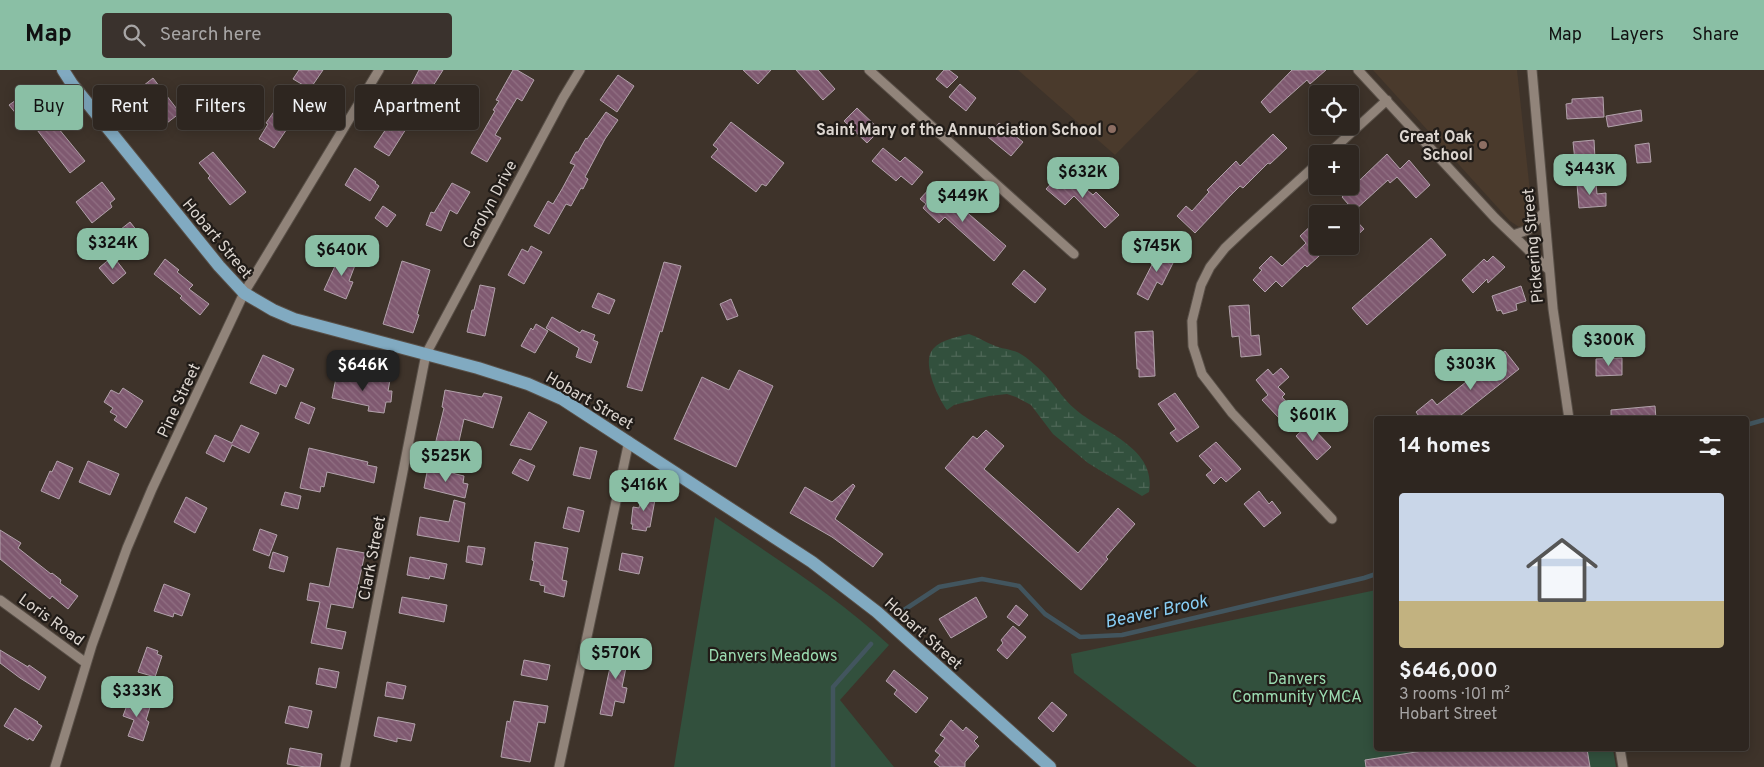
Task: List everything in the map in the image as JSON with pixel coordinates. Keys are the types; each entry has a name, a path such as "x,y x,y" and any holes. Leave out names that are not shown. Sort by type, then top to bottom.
{"main road":[{"name":"Hobart Street","path":"63,70 72,84 219,266 244,293 273,310 294,318 478,368 528,384 580,410 842,583 1050,767"}],"street":[{"name":"Pine Street","path":"55,767 86,663 131,539 244,293 380,70"},
{"name":"Carolyn Drive","path":"426,354 563,98 580,70"},
{"path":"869,70 1074,254"},
{"path":"1358,70 1495,218 1549,270"},
{"name":"Pickering Street","path":"1532,70 1553,309 1569,416"},
{"path":"1338,145 1386,100"},
{"path":"1309,171 1225,248 1210,267 1201,285 1192,321 1193,346 1202,374 1232,412 1332,519"},
{"path":"1513,235 1528,230 1544,212"},
{"name":"Clark Street","path":"345,767 426,354"},
{"path":"559,767 628,441"},
{"name":"Loris Road","path":"0,600 86,663"},
{"path":"1620,751 1624,767"}],"shaded area":[{"name":"Saint Mary of the Annunciation School","path":"1018,70 1199,70 1115,155"},
{"name":"Great Oak School","path":"1373,70 1517,70 1533,220 1528,225 1519,227 1510,221"}],"green space":[{"path":"969,334 1022,355 1045,375 1075,409 1125,442 1144,463 1149,476 1149,492 1142,496 1088,463 1053,434 1031,405 1016,397 1007,394 989,396 954,405 947,410 932,380 929,362 930,355 933,349 941,343"},
{"name":"Danvers Meadows","path":"715,517 848,610 889,645 840,700 894,767 674,767"},
{"name":"Danvers Community YMCA","path":"1374,590 1374,751 1613,751 1616,767 1197,767 1074,673 1071,654"}],"building":[{"path":"299,70 323,70 313,85 303,85 293,79"},
{"path":"419,70 443,70 434,85 411,85"},
{"path":"513,70 517,70 534,80 522,101 517,98 495,135 501,138 487,162 471,153 495,111 493,110 499,101 496,100"},
{"path":"743,70 771,70 758,84"},
{"path":"796,70 818,70 835,89 823,100"},
{"path":"944,70 949,70 958,77 947,88 936,79"},
{"path":"1292,70 1326,70 1310,84 1307,80 1270,113 1261,102"},
{"path":"618,75 634,86 617,112 600,100"},
{"path":"153,78 158,85 144,85"},
{"path":"960,84 976,98 966,111 949,97"},
{"path":"167,96 177,109 177,115 167,123"},
{"path":"1603,97 1604,117 1567,119 1566,104 1572,103 1572,99"},
{"path":"15,101 15,112 9,105"},
{"path":"857,108 880,130 867,143 844,121"},
{"path":"1641,110 1642,121 1608,127 1606,116"},
{"path":"274,112 274,130 286,130 274,148 259,139 268,124 266,123"},
{"path":"606,112 618,120 605,139 585,177 588,179 583,189 581,188 571,206 566,204 549,234 534,226 548,201 553,204 575,165 570,163 576,152 578,152"},
{"path":"731,122 784,163 766,186 762,184 756,192 711,157 718,149 713,145"},
{"path":"999,123 1023,142 1011,156 988,137"},
{"path":"37,130 60,130 85,161 70,173"},
{"path":"385,130 405,130 389,156 374,147"},
{"path":"1273,134 1287,148 1270,164 1268,163 1243,188 1240,186 1195,233 1177,216 1186,206 1192,211 1209,192 1207,190 1236,161 1240,166"},
{"path":"1594,140 1595,159 1575,161 1573,142"},
{"path":"1649,143 1651,162 1637,163 1635,145"},
{"path":"883,148 900,162 905,157 923,172 912,185 901,176 896,181 872,161"},
{"path":"213,152 246,192 230,205 208,178 210,176 199,163"},
{"path":"1387,154 1400,169 1409,160 1430,185 1416,198 1397,177 1390,183 1388,180 1359,206 1349,205 1342,197 1344,195 1359,195 1359,181"},
{"path":"355,168 379,186 370,201 345,185"},
{"path":"1068,174 1093,195 1096,192 1119,215 1105,228 1074,196 1065,205 1046,189 1058,176 1063,180"},
{"path":"102,182 115,199 110,203 112,207 92,223 76,202"},
{"path":"452,183 470,192 457,214 450,210 441,231 426,225 431,212 434,213"},
{"path":"1596,183 1597,194 1606,193 1606,206 1579,208 1577,184"},
{"path":"930,188 944,201 948,196 1006,246 994,261 945,217 939,223 923,208 926,204 920,199"},
{"path":"383,206 396,215 387,227 375,218"},
{"path":"130,222 146,242 132,253 116,233"},
{"path":"1359,224 1364,229 1359,234"},
{"path":"1309,228 1309,255 1320,255 1307,267 1305,265 1282,287 1276,281 1265,292 1253,280 1262,270 1259,268 1271,256 1282,266 1306,243 1300,236"},
{"path":"1431,238 1446,255 1367,325 1352,308"},
{"path":"531,246 542,252 524,284 508,275 522,249 528,252"},
{"path":"1160,249 1176,257 1162,285 1157,282 1148,300 1137,294"},
{"path":"341,253 357,260 349,281 353,282 346,299 324,290"},
{"path":"113,256 126,273 113,284 99,268"},
{"path":"1493,256 1505,267 1488,283 1487,279 1473,293 1462,280 1484,259 1487,262"},
{"path":"165,259 193,285 189,289 209,304 200,315 180,298 182,296 154,274"},
{"path":"402,261 430,270 413,333 383,324"},
{"path":"664,262 681,266 662,332 660,331 642,391 627,387"},
{"path":"1024,270 1046,289 1035,303 1012,284"},
{"path":"480,285 495,288 485,336 467,332"},
{"path":"1521,286 1526,301 1516,304 1517,310 1503,314 1501,310 1497,311 1492,296"},
{"path":"598,293 615,300 609,314 592,307"},
{"path":"731,299 738,316 727,320 720,304"},
{"path":"1249,305 1251,336 1259,335 1261,355 1241,357 1239,336 1232,337 1229,306"},
{"path":"552,317 580,333 582,330 595,335 593,340 598,342 591,363 576,357 579,348 546,328"},
{"path":"536,324 548,331 535,353 521,346 531,328 533,330"},
{"path":"1153,331 1155,376 1139,377 1135,332"},
{"path":"1505,351 1519,369 1460,416 1419,416 1416,412 1432,399 1437,405"},
{"path":"263,355 294,369 286,387 280,384 276,394 250,383"},
{"path":"1622,358 1622,375 1596,376 1596,359"},
{"path":"1281,368 1289,377 1278,387 1285,394 1282,397 1291,407 1279,418 1262,400 1268,395 1256,380 1268,369 1273,375"},
{"path":"739,370 773,386 736,467 674,439 702,377 729,390"},
{"path":"337,373 373,380 373,378 390,380 388,391 392,391 391,402 386,402 384,413 368,411 369,406 332,398"},
{"path":"123,388 143,401 126,428 114,420 117,416 110,412 113,408 104,402 111,390 119,394"},
{"path":"445,390 482,397 484,393 502,397 493,428 464,419 457,450 435,445 444,408 442,407"},
{"path":"1175,393 1199,427 1177,442 1170,433 1176,429 1158,404"},
{"path":"301,402 315,408 309,424 295,418"},
{"path":"1655,406 1656,416 1611,416 1611,410"},
{"path":"529,412 547,422 531,450 510,445"},
{"path":"1309,424 1331,447 1317,460 1296,436"},
{"path":"241,425 259,433 249,453 232,445 224,462 206,453 215,435 232,443"},
{"path":"986,430 1004,446 984,469 1078,553 1118,508 1135,524 1106,557 1108,559 1081,590 945,468 973,436 977,439"},
{"path":"1216,442 1241,469 1226,482 1221,477 1214,484 1206,475 1212,470 1199,456"},
{"path":"580,447 597,451 590,479 573,475"},
{"path":"309,448 368,462 367,465 377,467 374,483 327,472 324,487 321,486 320,492 300,488"},
{"path":"520,459 535,466 528,481 512,473"},
{"path":"57,461 73,468 59,499 41,491"},
{"path":"88,461 119,474 110,495 79,482"},
{"path":"428,467 464,476 463,483 468,484 465,498 424,488"},
{"path":"853,484 855,486 835,519 883,554 873,567 832,537 790,513 805,487 832,502"},
{"path":"1259,491 1269,504 1272,501 1281,513 1264,527 1244,504"},
{"path":"285,492 301,496 298,509 281,505"},
{"path":"642,492 656,494 650,527 647,527 646,531 632,529 633,524 631,524 633,507 639,508"},
{"path":"186,497 207,508 195,533 174,522"},
{"path":"454,500 465,503 459,542 417,535 420,517 449,522"},
{"path":"568,507 584,511 579,532 563,528"},
{"path":"260,529 277,535 269,556 253,550"},
{"path":"0,530 21,543 18,548 61,580 60,583 78,596 68,609 52,596 50,599 0,559"},
{"path":"535,542 568,548 562,580 567,581 564,597 544,592 545,586 540,585 540,582 530,580"},
{"path":"468,546 485,548 482,565 466,562"},
{"path":"337,548 365,553 353,608 331,604 326,628 346,632 342,649 311,643 320,602 307,600 310,583 329,587"},
{"path":"273,552 288,557 284,572 269,568"},
{"path":"622,553 643,557 639,574 619,570"},
{"path":"410,557 447,564 444,579 430,576 429,579 407,575"},
{"path":"164,584 190,594 182,616 174,613 173,617 154,611"},
{"path":"402,597 447,605 444,622 399,613"},
{"path":"976,597 987,617 951,638 939,619"},
{"path":"1016,605 1028,615 1019,626 1007,617"},
{"path":"1013,626 1026,637 1007,659 997,650 1003,643 1001,640"},
{"path":"615,644 630,648 622,687 627,688 624,703 615,701 612,716 600,714"},
{"path":"147,647 158,651 157,654 162,656 155,677 138,672"},
{"path":"0,650 28,667 29,665 46,677 39,690 0,663"},
{"path":"524,660 550,665 547,680 521,675"},
{"path":"319,668 339,672 336,688 316,684"},
{"path":"894,670 928,698 916,713 894,694 897,690 886,681"},
{"path":"387,682 406,686 403,699 385,696"},
{"path":"130,697 144,701 143,705 150,707 146,720 149,722 143,741 128,736 134,720 123,716"},
{"path":"514,701 548,706 545,723 538,722 530,762 501,757 507,721 510,722"},
{"path":"1052,702 1067,715 1053,732 1038,718"},
{"path":"289,706 312,711 308,728 285,723"},
{"path":"15,708 42,726 33,741 4,726"},
{"path":"378,717 415,724 411,741 397,738 397,742 374,736"},
{"path":"951,720 963,731 966,727 978,737 974,741 979,746 965,762 965,767 940,767 934,762 940,755 935,751 945,738 940,735"},
{"path":"290,748 322,754 320,767 287,764"},
{"path":"1422,751 1587,751 1590,767 1366,767 1365,760"}],"waterway":[{"name":"Beaver Brook","path":"1749,424 1764,420"},
{"name":"Beaver Brook","path":"904,610 939,587 982,579 1019,586 1045,614 1080,637 1122,635 1374,575"},
{"name":"Beaver Brook","path":"833,767 833,687 871,644"}],"place":[{"name":"Saint Mary of the Annunciation School","path":"1112,129"},
{"name":"Great Oak School","path":"1483,145"}]}
